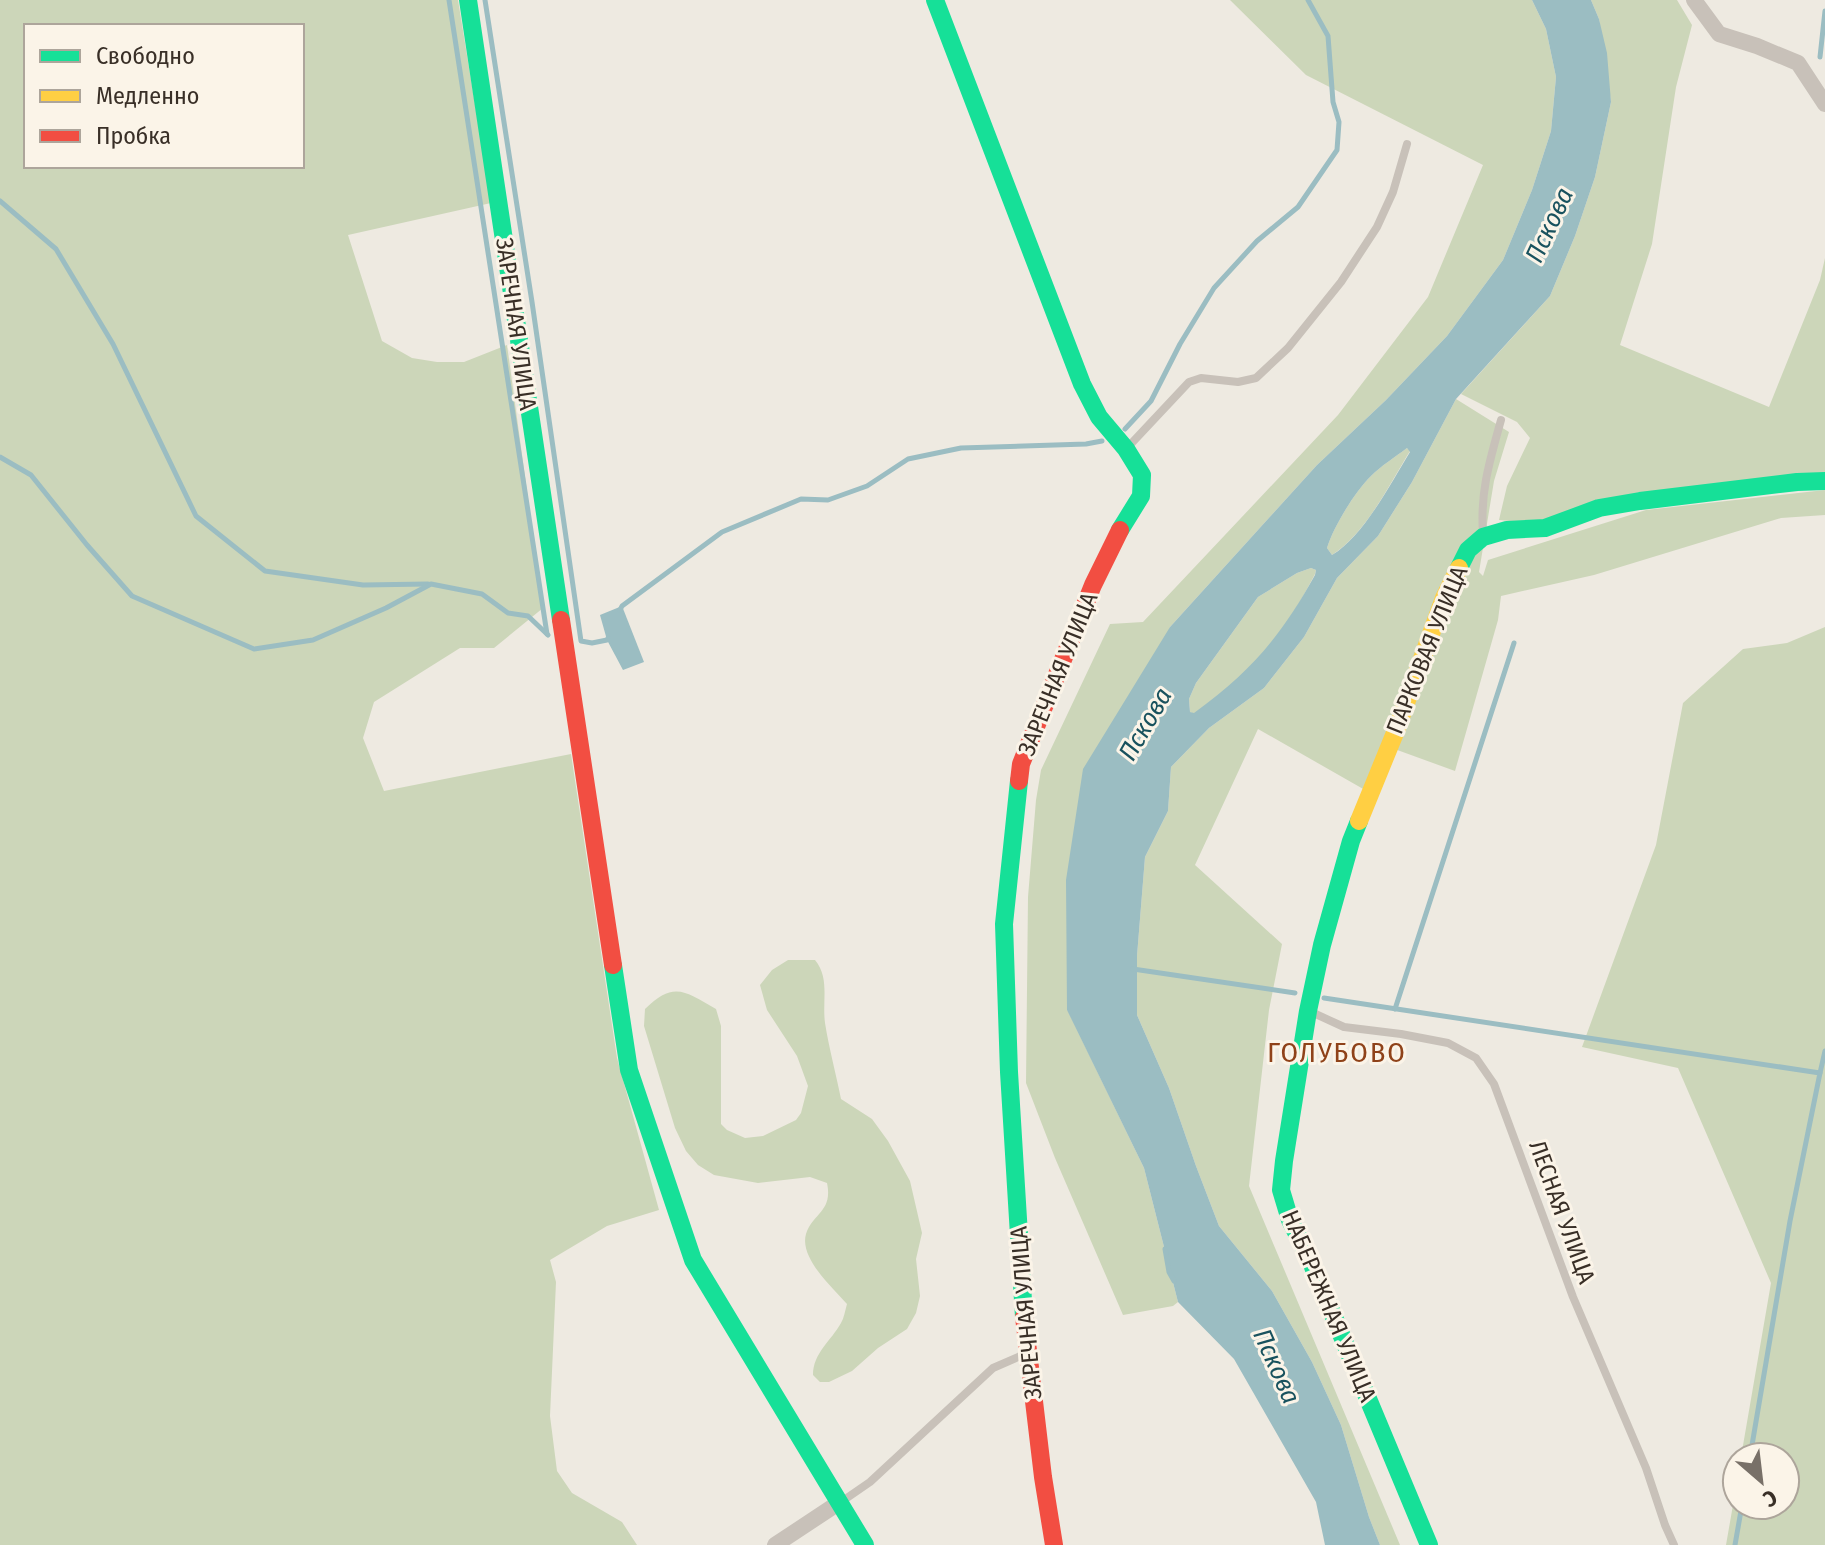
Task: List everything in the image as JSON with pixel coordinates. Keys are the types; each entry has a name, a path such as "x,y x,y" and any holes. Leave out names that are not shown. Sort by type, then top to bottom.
{"street":[{"name":"ЗАРЕЧНАЯ УЛИЦА","path":"468,0 629,1070 693,1260 865,1545"},
{"name":"ЗАРЕЧНАЯ УЛИЦА","path":"935,0 1082,384 1099,417 1126,449 1142,475 1141,496 1120,529 1093,585 1021,764 1004,924 1021,1279 1027,1353 1054,1545"},
{"path":"1694,0 1719,34 1798,63 1825,104"},
{"path":"1483,537 1507,530 1545,528 1599,508 1640,501 1825,481"},
{"name":"ПАРКОВАЯ УЛИЦА","path":"1308,1011 1322,945 1351,841 1397,728 1444,598 1468,550 1483,537"},
{"name":"НАБЕРЕЖНАЯ УЛИЦА","path":"1308,1011 1284,1161 1281,1190 1284,1204 1429,1545"},
{"path":"775,1545 840,1502"}],"lane":[{"path":"1126,449 1189,382 1201,378 1238,382 1256,378 1288,348 1341,282 1377,227 1393,192 1407,144"},
{"path":"1483,537 1481,509 1485,477 1501,420"},
{"name":"ЛЕСНАЯ УЛИЦА","path":"1308,1011 1344,1027 1448,1043 1476,1058 1494,1084 1573,1297 1646,1468 1674,1545"},
{"path":"840,1502 870,1482 993,1368 1027,1353"}],"green space":[{"path":"0,0 458,0 491,203 348,235 382,341 412,358 437,362 464,362 507,345 543,608 494,648 460,648 374,702 363,738 384,791 571,754 617,1058 659,1210 607,1226 550,1260 556,1282 550,1416 557,1471 572,1493 622,1522 637,1545 0,1545"},
{"path":"1230,0 1532,0 1546,29 1556,77 1551,131 1532,190 1503,260 1447,336 1386,400 1317,465 1170,627 1067,1009 1144,1168 1178,1302 1173,1306 1123,1315 1026,1083 1028,897 1041,770 1110,624 1143,622 1338,415 1428,297 1483,165 1306,75"},
{"path":"1591,0 1677,0 1692,25 1676,87 1652,244 1620,345 1769,407 1820,280 1825,258 1825,473 1531,523 1499,520 1507,486 1530,438 1517,422 1461,394 1550,296 1595,177 1611,102 1599,19"},
{"path":"1456,399 1509,432 1494,481 1479,572 1483,576 1488,560 1646,510 1825,490 1825,515 1781,518 1594,575 1501,596 1498,620 1455,771 1389,747 1372,794 1258,729 1195,865 1282,944 1269,1010 1249,1186 1400,1545 1380,1545 1341,1425 1312,1362 1272,1291 1219,1226 1169,1088 1137,1015 1137,956 1145,857 1168,811 1171,767 1209,728 1264,688 1304,637 1337,578 1378,536 1412,482"},
{"path":"1407,448 1410,451 1376,508 1356,534 1332,555 1327,548 1351,500 1371,476"},
{"path":"1311,568 1316,570 1315,574 1270,645 1231,685 1194,714 1190,712 1189,699 1196,683 1258,597"},
{"path":"1825,627 1825,1545 1726,1545 1730,1521 1801,1521 1801,1441 1744,1441 1771,1283 1678,1068 1582,1047 1656,845 1683,703 1743,649 1787,643"},
{"path":"788,960 815,960 820,967 824,982 825,1023 841,1099 872,1119 888,1141 910,1181 922,1233 916,1259 920,1296 916,1313 907,1329 878,1348 852,1371 829,1382 820,1382 813,1375 814,1367 819,1354 842,1321 847,1304 812,1262 805,1243 809,1227 825,1206 827,1183 810,1177 758,1183 714,1175 698,1165 686,1151 675,1128 644,1026 645,1009 664,994 672,992 688,994 716,1009 721,1026 721,1124 745,1138 763,1136 796,1120 808,1086 797,1056 767,1010 760,985 772,970"}],"water":[{"name":"Пскова","path":"1532,0 1591,0 1607,53 1611,102 1595,177 1550,296 1456,399 1412,482 1378,536 1337,578 1304,637 1264,688 1209,728 1171,767 1168,811 1145,857 1137,956 1137,1015 1169,1088 1219,1226 1272,1291 1312,1362 1341,1425 1380,1545 1325,1545 1316,1502 1234,1359 1178,1302 1144,1168 1067,1010 1066,880 1083,769 1170,627 1317,465 1386,400 1447,336 1503,260 1532,190 1551,131 1556,77 1546,29","holes":["1407,448 1410,452 1376,508 1355,536 1332,555 1327,548 1351,500 1371,476","1311,568 1316,570 1315,575 1290,617 1263,652 1214,698 1194,713 1190,712 1189,699 1196,683 1258,597"]},
{"path":"622,606 644,662 623,670 607,640 600,615"}],"waterway":[{"path":"449,0 547,634"},
{"path":"485,0 581,641 592,643 608,638"},
{"path":"1125,429 1151,401 1180,344 1214,288 1257,241 1298,207 1337,150 1339,122 1333,102 1328,36 1308,0"},
{"path":"1820,57 1825,11"},
{"path":"0,201 56,249 113,344 196,516 265,571 363,585 428,584"},
{"path":"620,610 722,532 801,499 828,500 867,486 908,459 961,448 1102,441"},
{"path":"0,457 31,475 132,596 254,649 313,640 431,584 482,594 508,613 528,616 548,635"},
{"path":"1395,1009 1514,643"},
{"path":"1133,969 1295,993"},
{"path":"1324,998 1820,1073 1790,1221 1753,1441"},
{"path":"1820,1073 1825,1051"},
{"path":"1165,1249 1174,1281"},
{"path":"1735,1545 1739,1521"}],"traffic: fast":[{"path":"468,0 561,620"},
{"path":"935,0 1082,384 1099,417 1126,449 1142,475 1141,496 1120,530"},
{"path":"1459,568 1468,550 1483,537 1507,530 1545,528 1599,508 1825,481"},
{"path":"1019,781 1004,924 1009,1072 1024,1317"},
{"path":"1359,821 1322,945 1308,1011 1281,1190 1290,1220 1311,1262 1429,1545"},
{"path":"613,965 629,1070 693,1260 865,1545"}],"traffic: slow":[{"path":"1359,821 1444,598 1459,568"}],"traffic: jam":[{"path":"1019,781 1021,764 1093,585 1120,530"},
{"path":"561,620 613,965"},
{"path":"1024,1317 1054,1545"}],"district":[{"name":"ГОЛУБОВО","path":"1337,1052"}]}
